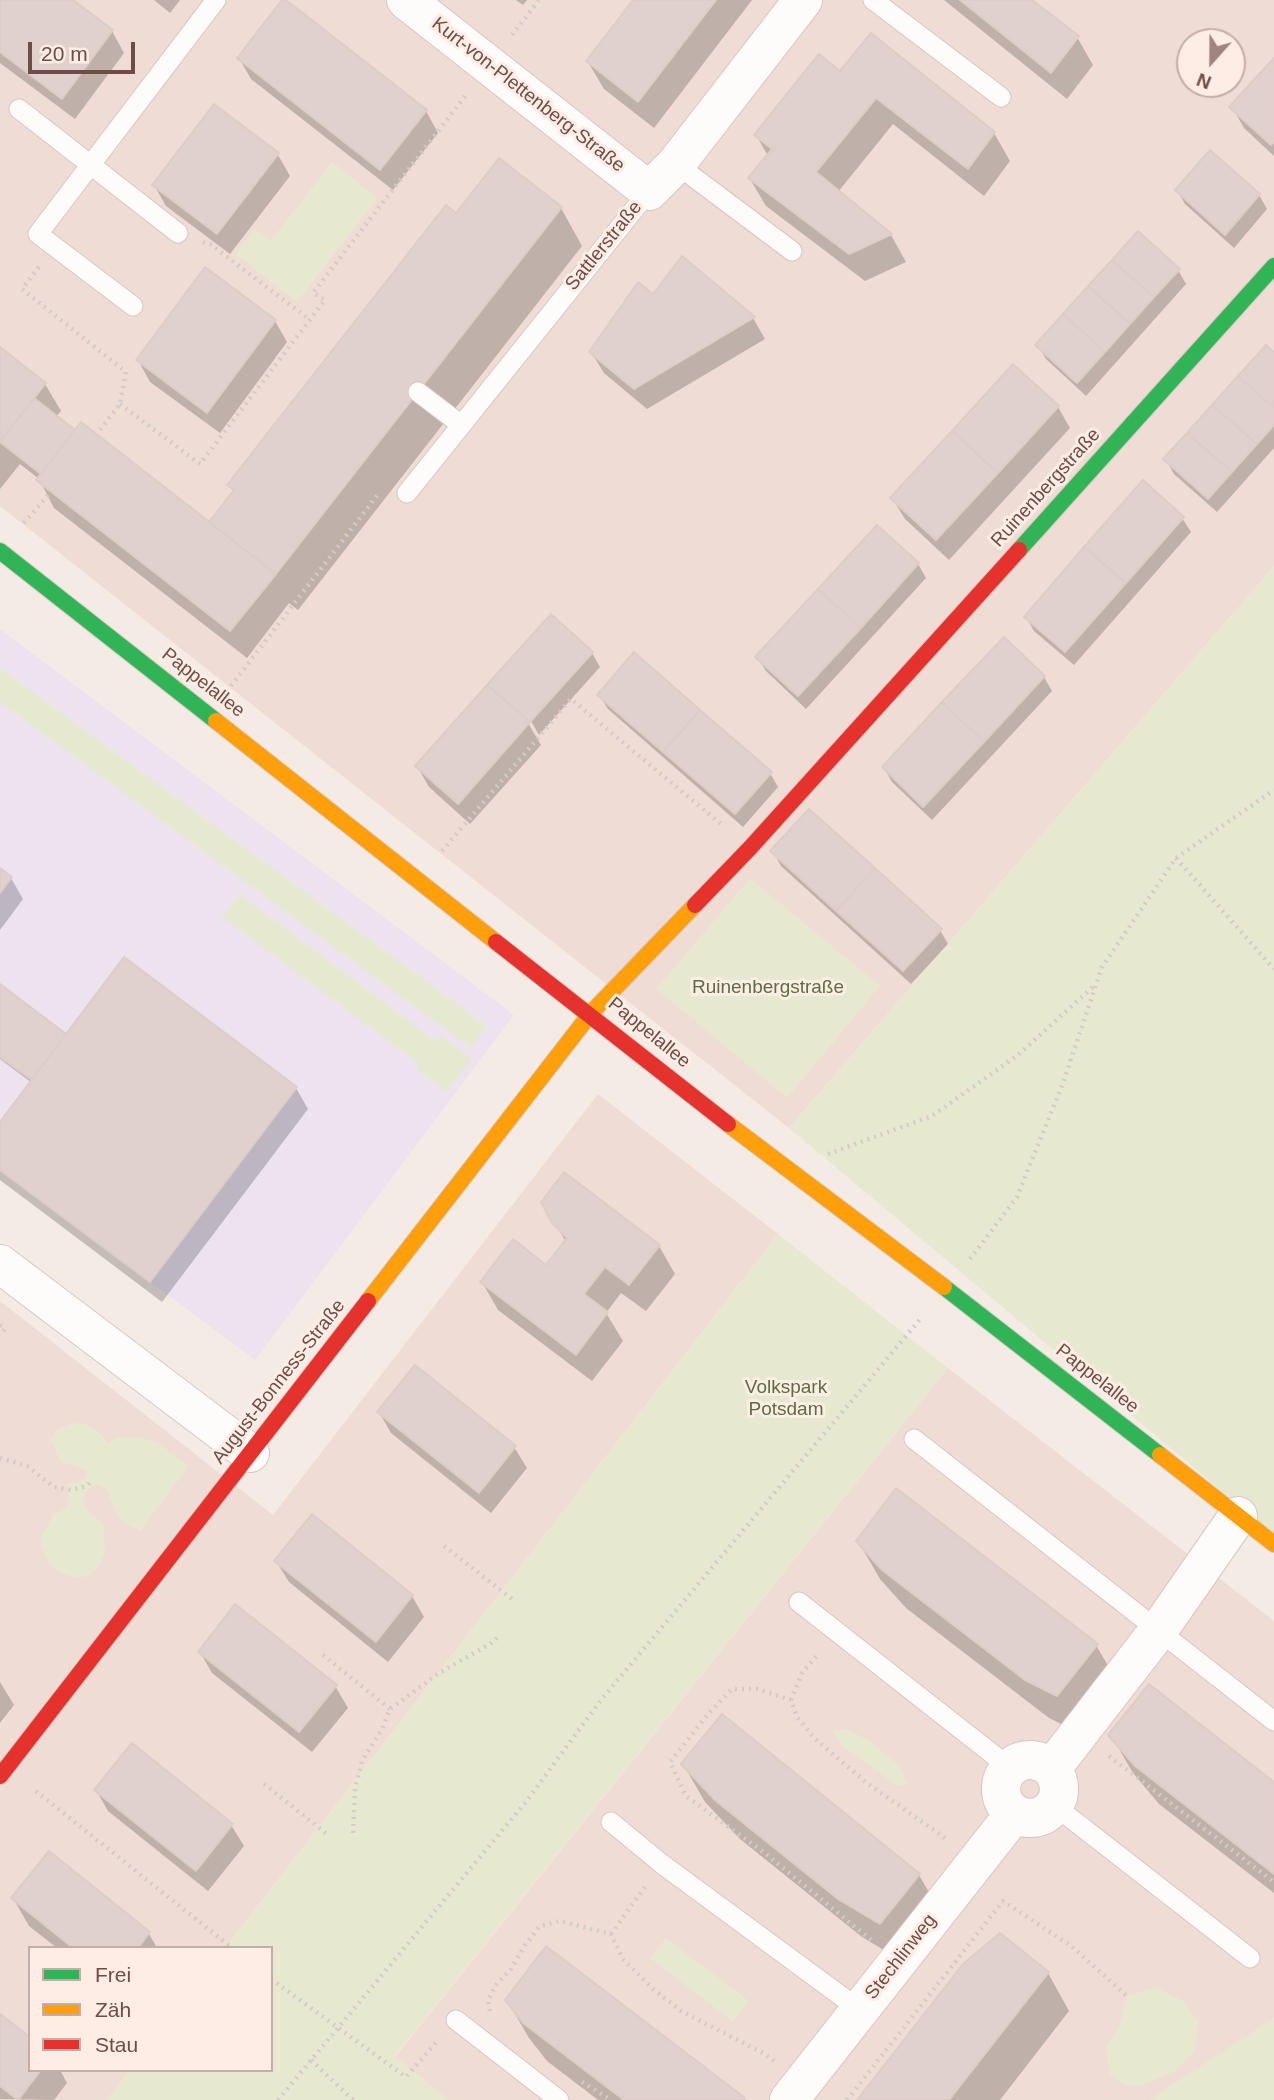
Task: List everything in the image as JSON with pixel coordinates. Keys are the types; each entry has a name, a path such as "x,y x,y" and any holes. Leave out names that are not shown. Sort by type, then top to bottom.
{"street":[{"name":"Kurt-von-Plettenberg-Straße","path":"406,0 649,191"},
{"name":"Sattlerstraße","path":"649,191 676,164 803,0"},
{"name":"Ruinenbergstraße","path":"591,1013 750,848 1274,266"},
{"name":"Pappelallee","path":"0,551 785,1167 946,1287 1274,1544"},
{"name":"August-Bonness-Straße","path":"3,1772 591,1013"},
{"path":"0,1264 250,1453"},
{"path":"1052,1768 1158,1631 1238,1516"},
{"path":"1023,1760 1038,1760 1052,1768 1059,1780 1060,1794 1055,1806 1043,1816 1028,1819 1014,1814 1002,1801 1000,1783 1009,1767 1023,1760"},
{"name":"Stechlinweg","path":"795,2092 1014,1814"}],"lane":[{"path":"133,306 37,234 216,0"},
{"path":"873,0 1001,97"},
{"path":"19,109 178,233"},
{"path":"676,164 792,251"},
{"name":"Sattlerstraße","path":"407,493 649,191"},
{"path":"418,392 460,424"},
{"path":"914,1439 1274,1721"},
{"path":"799,1602 1009,1767"},
{"path":"1055,1806 1251,1958"},
{"path":"611,1822 662,1864 860,2010"},
{"path":"456,2020 559,2100"}],"path":[{"path":"120,404 200,464 325,300 313,293 539,0"},
{"path":"178,233 210,244 310,320"},
{"path":"54,246 22,289 127,372 120,404 97,435"},
{"path":"209,715 387,483 407,493"},
{"path":"420,879 571,699 750,848"},
{"path":"278,2100 524,1803 601,1700 989,1236 1017,1197 1063,1083 1102,967 1176,858 1274,790"},
{"path":"1176,858 1274,969"},
{"path":"785,1167 844,1149 932,1116 1018,1055 1096,985"},
{"path":"0,1325 5,1329 0,1335"},
{"path":"0,1458 27,1466 54,1487 71,1490 87,1486 92,1480"},
{"path":"444,1546 512,1599"},
{"path":"837,1632 802,1673 791,1700 797,1717 815,1739 867,1783 995,1876 1003,1900 1072,1947 1127,1996"},
{"path":"353,1833 355,1789 360,1768 390,1709 439,1673 498,1637"},
{"path":"323,1655 390,1709"},
{"path":"791,1700 757,1689 732,1689 670,1762 686,1796 766,1854 864,1935 899,1960"},
{"path":"1078,1732 1274,1882"},
{"path":"3,1772 229,1946"},
{"path":"264,1784 328,1835"},
{"path":"611,1934 662,1864"},
{"path":"847,2100 1003,1900"},
{"path":"490,2014 488,2000 495,1986 511,1969 525,1945 540,1926 561,1921 611,1934 623,1959 652,1988 681,2011 765,2054 795,2092"},
{"path":"273,1981 336,2029 406,2077 456,2020"},
{"path":"311,2060 353,2100"},
{"path":"577,2078 611,2100"}],"shaded area":[{"path":"0,0 1274,0 1274,566 789,1128 0,506"},
{"path":"0,629 514,1015 255,1360 0,1170"},
{"path":"598,1094 778,1234 227,1946 28,1946 28,2072 128,2072 107,2100 0,2100 0,1301 273,1515"},
{"path":"948,1368 1274,1621 1274,2018 1151,2100 448,2100 395,2057"}],"green space":[{"path":"332,162 378,198 297,302 235,254 255,229 271,240"},
{"path":"1274,566 1274,1535 789,1128"},
{"path":"0,668 487,1026 471,1048 0,702"},
{"name":"Ruinenbergstraße","path":"750,878 880,986 787,1098 656,989"},
{"path":"239,894 436,1041 441,1035 472,1059 447,1092 416,1069 419,1064 222,917"},
{"name":"Volkspark Potsdam","path":"778,1234 948,1368 395,2056 448,2100 107,2100 128,2072 273,2072 273,1946 227,1946"},
{"path":"72,1423 86,1424 97,1430 108,1444 117,1438 140,1437 158,1443 189,1466 140,1531 119,1518 106,1488 95,1484 90,1488 83,1503 103,1524 105,1552 98,1568 90,1575 78,1578 61,1573 49,1564 40,1541 52,1516 69,1503 67,1483 76,1483 86,1478 87,1471 60,1461 51,1440 54,1432"},
{"path":"847,1729 869,1741 899,1765 908,1785 897,1786 841,1745 833,1731"},
{"path":"666,1938 749,2001 733,2022 650,1958"},
{"path":"1155,1987 1183,2001 1199,2022 1194,2052 1175,2071 1143,2085 1125,2086 1110,2075 1106,2046 1119,2027 1127,1996"},
{"path":"1274,2018 1274,2100 1151,2100 1158,2094"}],"building":[{"path":"0,0 73,0 113,30 62,99 0,52"},
{"path":"282,0 286,0 427,110 380,170 237,58"},
{"path":"633,0 716,0 638,102 586,61"},
{"path":"960,0 1032,0 1079,36 1051,73"},
{"path":"871,33 995,132 968,169 876,98 816,172 892,234 849,254 748,178 772,149 754,135 819,54 840,71"},
{"path":"1274,58 1274,142 1271,145 1229,107 1237,98 1246,98 1246,88"},
{"path":"214,104 279,153 217,234 152,185"},
{"path":"1210,150 1260,194 1225,235 1175,190"},
{"path":"499,158 562,207 276,574 209,522 234,490 227,485 446,205 456,213"},
{"path":"1138,231 1180,269 1154,297 1112,260"},
{"path":"682,256 755,317 634,389 589,352 638,282 653,294"},
{"path":"1112,260 1154,297 1130,324 1088,286"},
{"path":"205,267 276,320 207,413 136,360"},
{"path":"1088,286 1130,324 1105,352 1063,314"},
{"path":"1063,314 1105,352 1077,383 1035,345"},
{"path":"1266,345 1274,352 1274,408 1238,376"},
{"path":"0,347 46,383 0,442"},
{"path":"1013,364 1059,406 998,473 952,431"},
{"path":"1238,376 1274,408 1274,425 1257,444 1212,405"},
{"path":"34,398 75,430 41,474 0,442"},
{"path":"1212,405 1257,444 1232,472 1187,433"},
{"path":"81,422 276,574 230,631 36,480"},
{"path":"952,431 998,473 936,540 890,498"},
{"path":"1187,433 1232,472 1208,499 1163,459"},
{"path":"1143,480 1184,517 1126,583 1084,547"},
{"path":"877,525 919,563 861,628 818,589"},
{"path":"1084,547 1126,583 1065,652 1024,617"},
{"path":"818,589 861,628 798,696 755,657"},
{"path":"551,614 593,652 530,722 487,685"},
{"path":"1004,637 1045,676 984,742 942,702"},
{"path":"634,652 700,710 663,752 597,695"},
{"path":"487,685 530,722 458,804 415,766"},
{"path":"942,702 984,742 923,807 882,767"},
{"path":"700,710 772,772 735,814 663,752"},
{"path":"809,809 875,868 836,911 770,851"},
{"path":"0,868 12,877 0,893"},
{"path":"875,868 942,929 903,971 836,911"},
{"path":"124,957 297,1087 150,1282 0,1170 0,1122"},
{"path":"0,984 66,1034 32,1080 0,1057"},
{"path":"564,1172 660,1245 629,1285 605,1267 584,1294 608,1312 576,1355 480,1282 513,1239 546,1265 567,1238 552,1223 541,1202"},
{"path":"415,1365 516,1446 479,1493 377,1412"},
{"path":"896,1488 1098,1644 1057,1696 1025,1680 882,1570 856,1541"},
{"path":"312,1514 413,1595 376,1642 274,1561"},
{"path":"235,1604 337,1685 299,1732 198,1652"},
{"path":"1149,1684 1274,1782 1274,1874 1135,1766 1108,1735"},
{"path":"722,1714 920,1874 880,1924 838,1899 716,1801 681,1764"},
{"path":"132,1743 233,1824 196,1871 94,1790"},
{"path":"49,1851 150,1932 140,1946 71,1946 11,1898"},
{"path":"1000,1933 1049,1972 949,2100 857,2100 963,1964"},
{"path":"546,1946 745,2098 624,2100 523,2023 505,2000"},
{"path":"0,2014 28,2035 28,2072 39,2072 18,2100 0,2086"}],"traffic: fast":[{"path":"1019,550 1274,266"},
{"path":"0,551 216,721"},
{"path":"944,1287 1160,1455"}],"traffic: slow":[{"path":"216,721 496,942"},
{"path":"368,1301 591,1013 695,905"},
{"path":"728,1124 944,1287"},
{"path":"1160,1455 1274,1544"}],"traffic: jam":[{"path":"695,905 750,848 1019,550"},
{"path":"496,942 728,1124"},
{"path":"0,1776 368,1301"}]}
